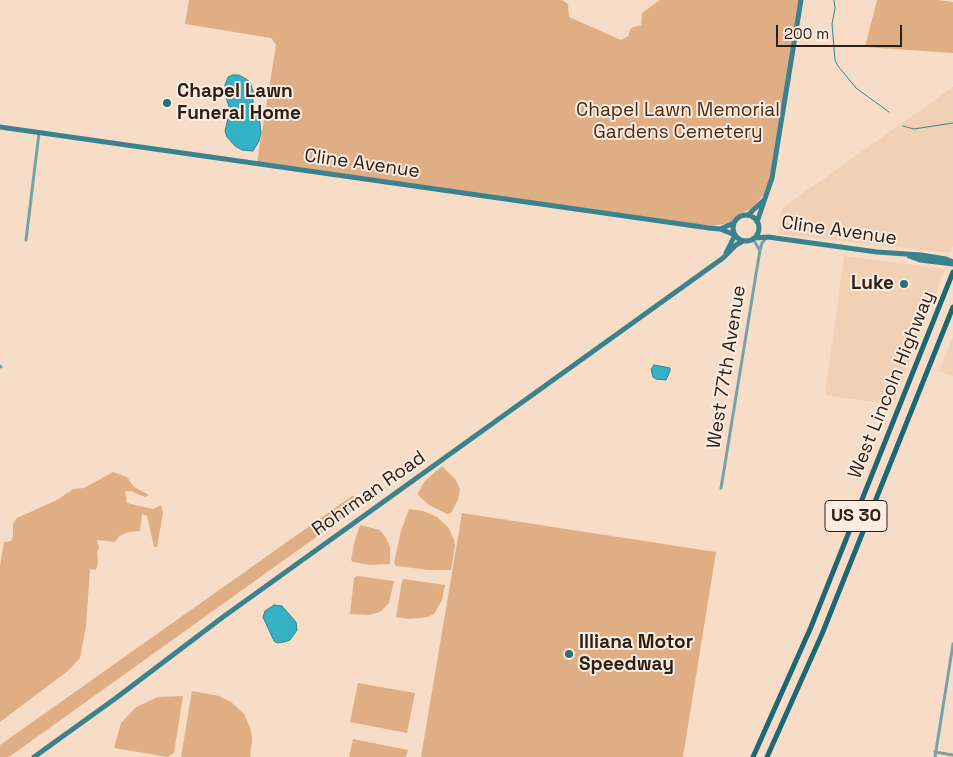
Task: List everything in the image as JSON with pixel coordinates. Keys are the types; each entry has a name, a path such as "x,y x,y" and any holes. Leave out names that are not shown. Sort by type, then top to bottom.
{"main road":[{"name":"West Lincoln Highway","path":"753,757 811,627 953,272"},
{"name":"West Lincoln Highway","path":"767,757 822,634 953,307"}],"street":[{"path":"764,200 748,215 740,217 734,223 733,230 735,235 743,241 753,239 759,231 758,223 772,178 801,0"},
{"name":"Cline Avenue","path":"0,127 709,228 720,228 734,223"},
{"path":"26,240 39,133"},
{"path":"748,215 754,217 758,223"},
{"name":"Cline Avenue","path":"758,223 768,237"},
{"name":"Cline Avenue","path":"720,228 735,235"},
{"name":"Rohrman Road","path":"723,258 735,235"},
{"name":"Cline Avenue","path":"753,239 768,237 906,255 921,255 946,259 953,263"},
{"name":"West 77th Avenue","path":"721,488 760,250 762,243 768,237"},
{"path":"753,239 760,250"},
{"name":"Rohrman Road","path":"34,757 215,623 723,258 743,241"},
{"path":"935,757 953,644"},
{"path":"935,752 953,755"}],"shaded area":[{"path":"953,87 953,245 950,253 778,234 782,208"},
{"path":"844,256 945,269 893,405 825,395"},
{"path":"953,337 953,376 939,371"}],"green space":[{"name":"Chapel Lawn Memorial Gardens Cemetery","path":"189,0 562,0 568,4 569,17 621,40 628,36 631,28 641,25 642,13 660,0 799,0 769,182 764,194 753,208 740,214 733,221 711,226 257,162 276,45 271,38 185,24"},
{"path":"877,0 939,0 953,2 953,53 865,47"},
{"path":"442,466 456,480 460,489 458,500 451,513 447,514 429,505 418,495 425,481"},
{"path":"113,472 127,477 134,487 149,495 145,497 131,491 125,491 127,503 153,509 161,505 163,513 157,547 154,547 147,516 142,514 140,531 129,532 119,536 115,542 97,540 99,548 97,552 98,562 96,570 90,569 86,626 80,658 69,670 0,722 0,566 4,542 11,541 13,524 17,518 57,500 73,489 84,488"},
{"path":"352,496 368,500 9,757 0,757 0,745"},
{"path":"409,509 423,511 437,517 449,528 455,546 451,570 429,570 396,566 394,563 401,531"},
{"name":"Illiana Motor Speedway","path":"462,513 716,552 683,757 421,757"},
{"path":"360,525 380,530 390,547 390,564 370,565 351,560"},
{"path":"357,576 394,581 389,603 380,612 369,615 350,614 354,578"},
{"path":"404,579 445,585 442,600 434,614 428,617 409,619 396,617 402,581"},
{"path":"358,683 415,693 407,733 350,722"},
{"path":"192,691 219,696 231,702 244,714 251,730 250,757 181,757"},
{"path":"183,696 174,753 168,757 114,748 121,723 136,707 158,697"},
{"path":"353,739 408,750 406,757 349,757"}],"water":[{"path":"239,75 250,82 253,91 253,105 260,123 261,133 253,151 242,150 235,146 227,137 225,131 230,110 225,94 225,85 228,77"},
{"path":"654,365 670,368 666,380 653,377 651,369"},
{"path":"274,605 282,606 296,622 297,630 290,640 277,643 274,641 263,617 265,611"}],"waterway":[{"path":"834,0 835,8 832,24 835,60 856,88 889,112"},
{"path":"903,126 914,129 953,123"}],"place":[{"name":"Chapel Lawn Funeral Home","path":"167,103"},
{"name":"Luke","path":"904,284"},
{"name":"Illiana Motor Speedway","path":"569,654"}]}
